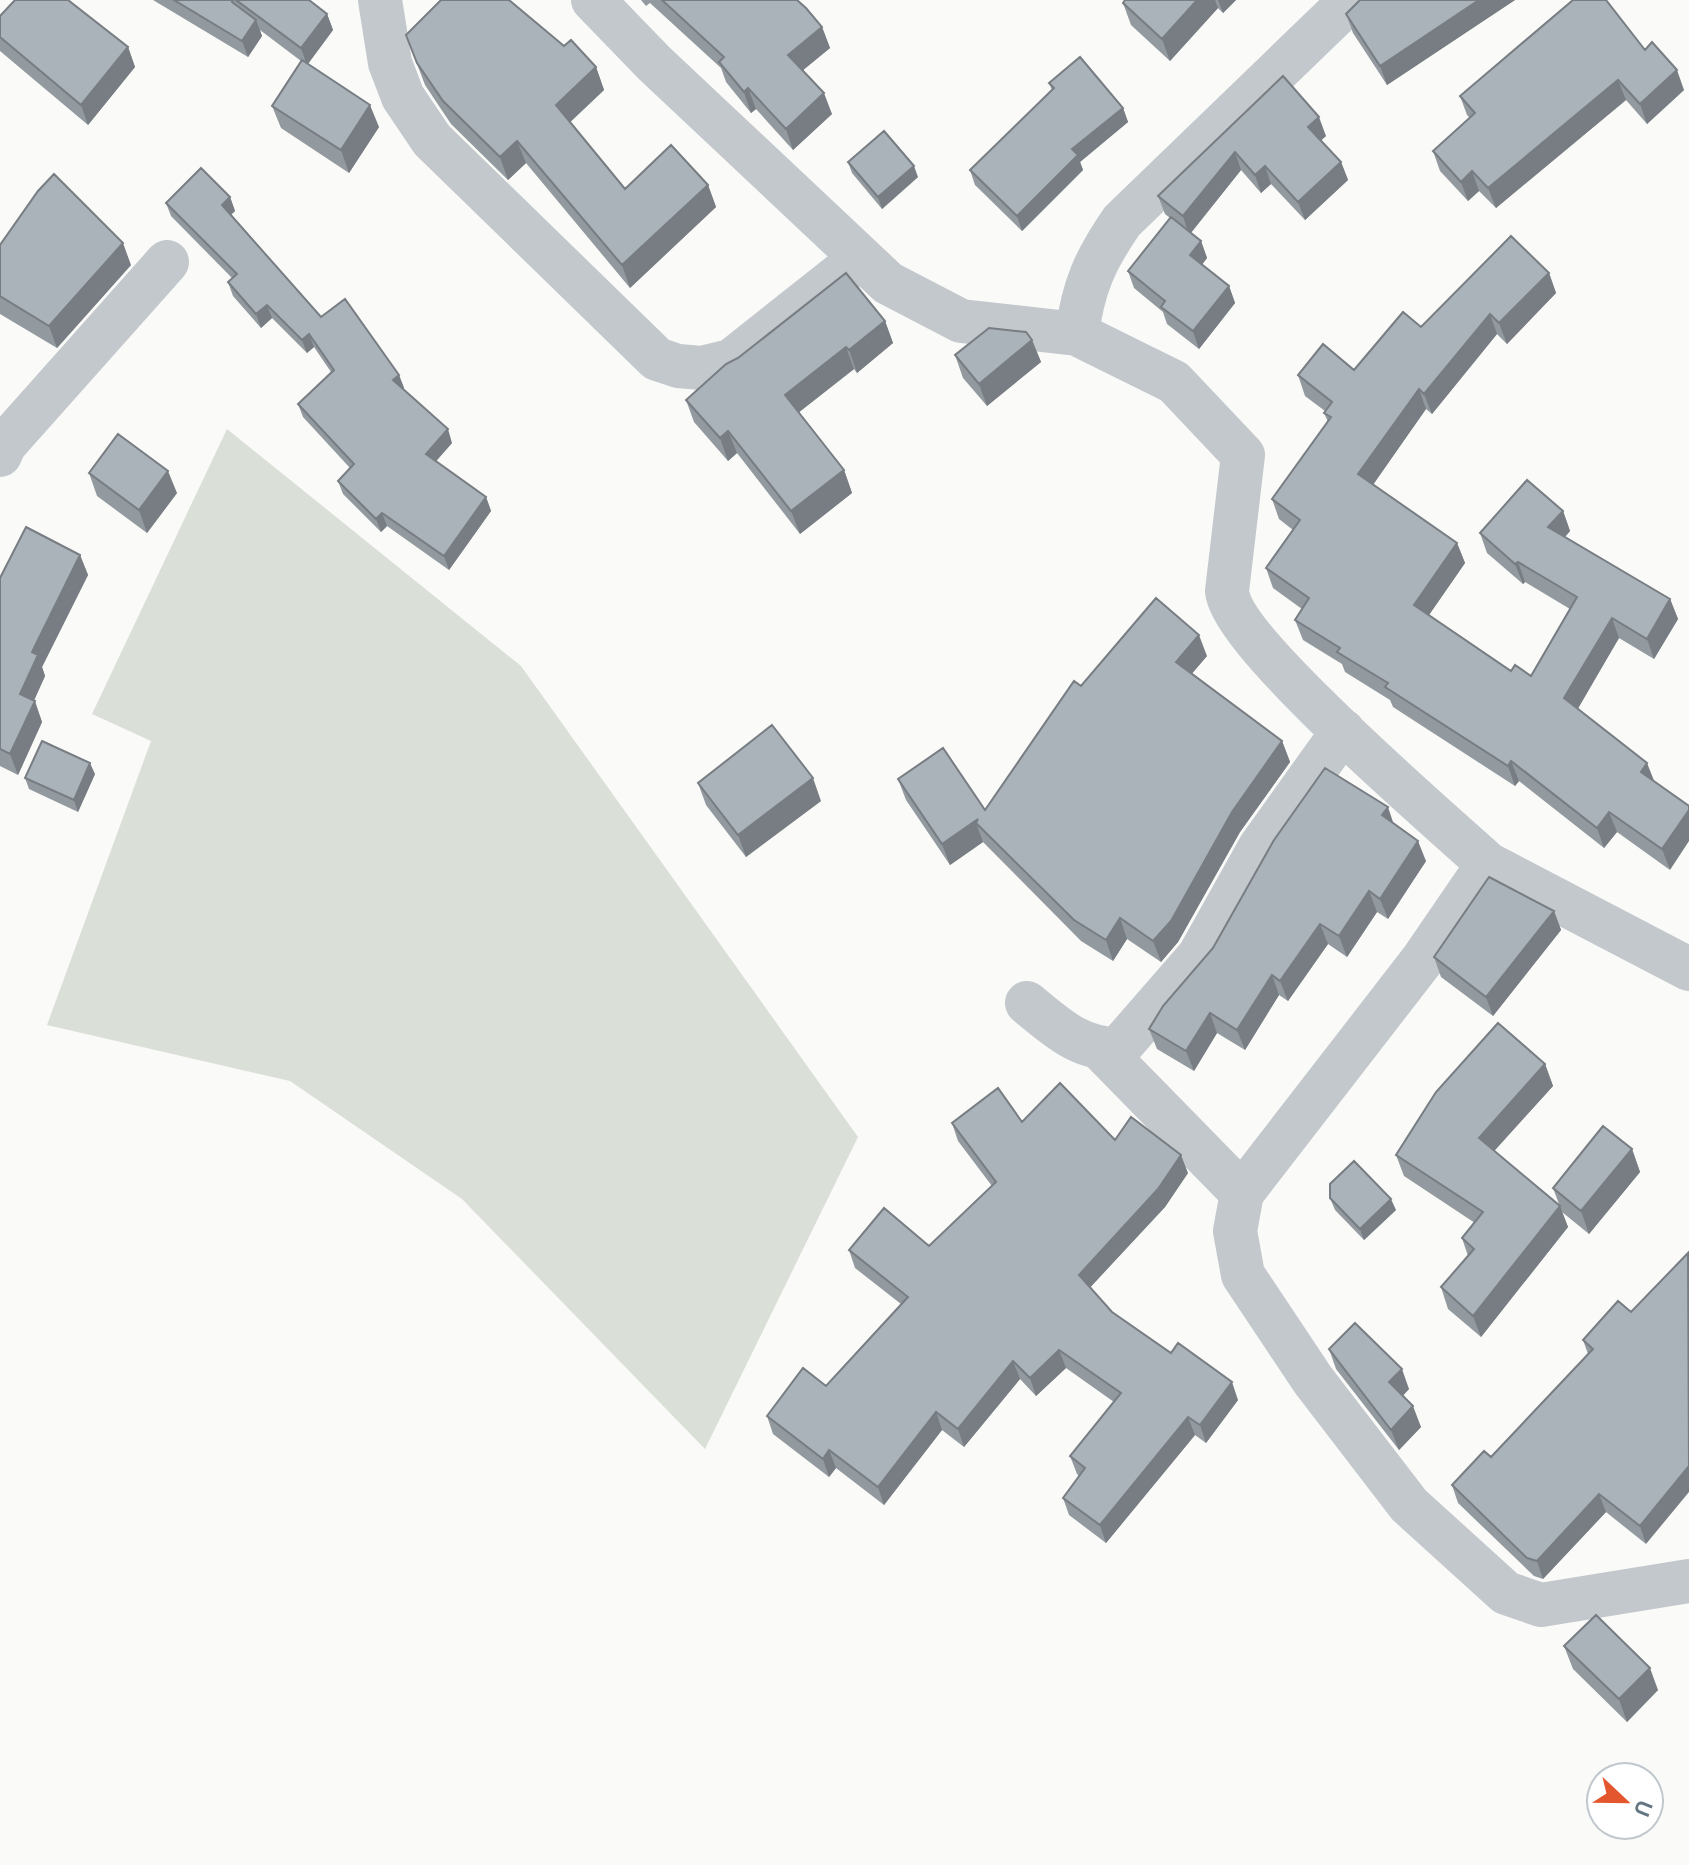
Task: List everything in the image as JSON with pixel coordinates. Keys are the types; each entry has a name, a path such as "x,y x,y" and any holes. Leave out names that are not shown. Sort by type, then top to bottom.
{"street":[{"path":"380,0 390,63 403,97 432,140 657,359 678,366 702,368 731,361 861,258"},
{"path":"593,0 888,283 961,321 1077,334 1174,382 1236,443 1244,465 1228,602 1273,664 1488,864 1689,969"},
{"path":"1077,334 1082,295 1100,252 1122,221 1351,0"},
{"path":"0,455 5,444 167,262"},
{"path":"1027,1003 1072,1040 1101,1049 1118,1049 1199,956 1260,847 1343,731"},
{"path":"1488,864 1423,959 1242,1193 1235,1231 1243,1275 1313,1380 1409,1505 1506,1593 1541,1605 1689,1581"},
{"path":"1101,1049 1242,1193"}],"shaded area":[{"path":"227,429 521,666 858,1137 705,1449 462,1199 290,1081 47,1025 151,741 92,714"}],"building":[{"path":"15,0 68,0 128,47 81,105 0,37 0,16"},
{"path":"174,0 233,0 256,20 242,41"},
{"path":"236,0 309,0 327,14 301,48"},
{"path":"441,0 509,0 564,46 571,40 596,67 556,105 625,189 671,145 708,185 622,265 517,141 500,157 443,101 417,63 406,35"},
{"path":"662,0 797,0 822,27 788,55 824,93 786,129 748,88 744,92 719,62 724,57"},
{"path":"1125,0 1197,0 1162,39 1123,3"},
{"path":"1360,0 1479,0 1380,66 1346,14"},
{"path":"1573,0 1606,0 1645,50 1652,42 1677,70 1640,104 1618,80 1488,188 1472,171 1461,182 1433,151 1475,113 1460,96"},
{"path":"1080,57 1123,108 1072,149 1078,155 1017,216 970,170 1054,88 1049,83"},
{"path":"302,60 370,105 341,150 272,106"},
{"path":"1283,76 1319,117 1308,127 1341,162 1298,202 1265,166 1255,175 1235,152 1183,216 1158,196"},
{"path":"884,131 914,166 878,197 848,162"},
{"path":"201,168 230,197 222,205 321,317 345,299 399,375 393,380 448,429 426,454 486,497 444,556 382,513 376,519 338,481 354,464 298,404 334,370 309,334 302,340 267,305 256,314 228,282 237,274 166,203"},
{"path":"54,174 123,243 49,326 0,296 0,245 38,191"},
{"path":"1171,217 1201,241 1190,255 1229,286 1193,331 1161,307 1165,301 1128,271"},
{"path":"1511,236 1549,273 1499,323 1490,314 1424,394 1419,389 1358,474 1457,543 1414,605 1511,671 1515,665 1531,676 1577,597 1518,562 1515,564 1480,533 1527,480 1563,511 1548,527 1670,599 1647,639 1612,618 1564,698 1647,763 1641,772 1689,806 1662,849 1609,812 1597,828 1511,761 1508,766 1385,687 1388,683 1337,652 1340,648 1295,620 1309,598 1266,568 1300,520 1272,499 1331,417 1324,413 1332,402 1298,375 1323,344 1354,370 1403,312 1421,327"},
{"path":"846,273 885,321 785,395 844,470 791,511 728,431 720,438 686,400 726,364 738,358"},
{"path":"989,328 1026,332 1032,340 979,384 955,355"},
{"path":"118,434 168,471 139,510 89,473"},
{"path":"26,527 80,555 32,652 38,655 20,694 35,701 10,754 0,749 0,578"},
{"path":"1156,598 1199,635 1176,662 1282,741 1232,812 1171,921 1153,941 1120,918 1106,940 1074,920 976,823 978,819 942,844 898,779 943,748 985,810 1074,681 1081,686"},
{"path":"772,725 813,778 738,835 698,783"},
{"path":"42,741 90,763 74,800 25,778"},
{"path":"1325,768 1388,807 1382,815 1418,841 1380,899 1369,891 1339,936 1320,924 1280,981 1272,975 1237,1030 1210,1013 1186,1051 1149,1029 1163,1006 1213,948 1274,840"},
{"path":"1489,877 1554,911 1486,997 1434,957"},
{"path":"1498,1023 1545,1064 1479,1138 1560,1206 1473,1316 1441,1287 1474,1249 1462,1238 1483,1212 1396,1155 1436,1092"},
{"path":"1060,1083 1115,1140 1131,1117 1181,1155 1158,1189 1079,1275 1112,1312 1171,1353 1178,1343 1232,1382 1200,1425 1188,1417 1100,1525 1063,1498 1085,1468 1070,1456 1121,1393 1059,1350 1030,1378 1013,1361 958,1429 936,1412 878,1487 829,1450 823,1459 767,1416 803,1368 826,1386 908,1297 849,1250 884,1208 929,1246 996,1182 952,1123 998,1088 1022,1122"},
{"path":"1603,1126 1632,1149 1581,1211 1553,1188"},
{"path":"1354,1161 1391,1199 1360,1229 1330,1198 1330,1184"},
{"path":"1688,1253 1689,1466 1640,1526 1599,1494 1537,1561 1527,1558 1452,1485 1484,1451 1491,1457 1593,1349 1583,1340 1618,1301 1631,1312"},
{"path":"1355,1323 1402,1369 1389,1382 1413,1406 1391,1430 1329,1349"},
{"path":"1596,1615 1650,1668 1619,1699 1564,1646"}]}
